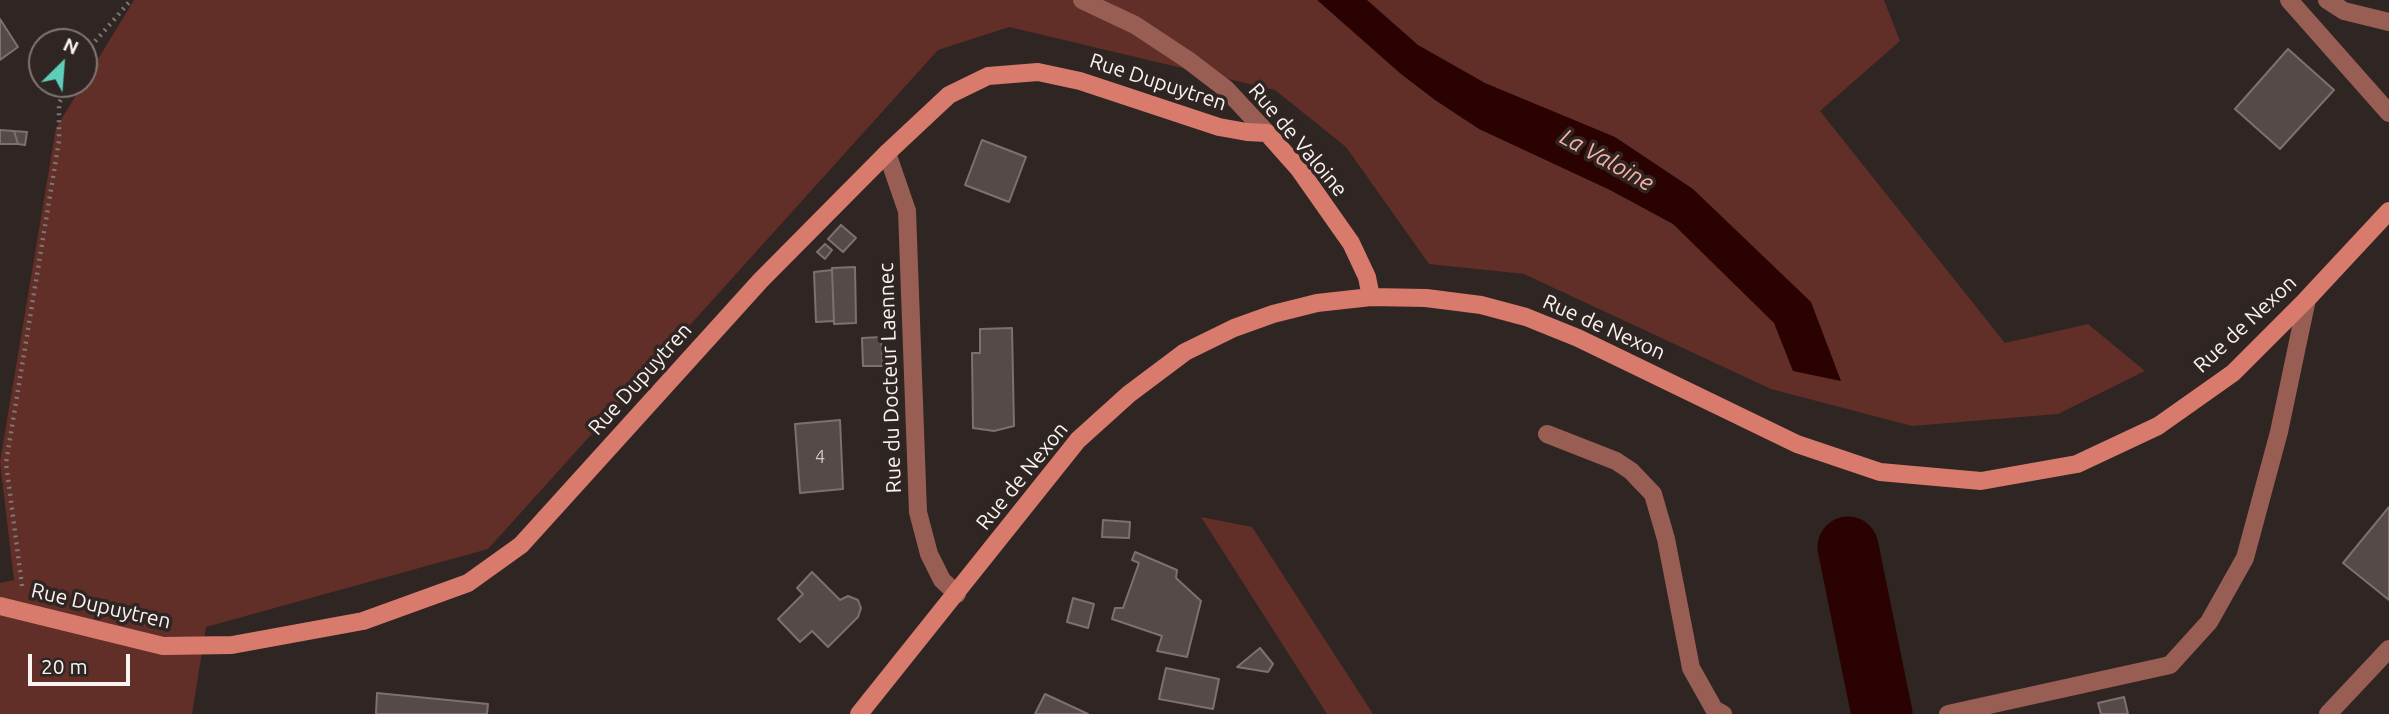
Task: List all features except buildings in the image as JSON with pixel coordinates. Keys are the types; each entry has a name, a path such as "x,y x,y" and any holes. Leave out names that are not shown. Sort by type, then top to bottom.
{"main road":[{"name":"Rue Dupuytren","path":"0,606 163,646 232,645 363,621 468,583 521,545 761,280 887,153 948,95 988,76 1038,72 1080,81 1219,127 1267,133"},
{"name":"Rue de Valoine","path":"1267,133 1299,169 1351,243 1367,276 1371,297"},
{"name":"Rue de Nexon","path":"859,714 1078,440 1129,394 1185,352 1234,328 1273,314 1317,303 1371,297 1426,298 1482,305 1526,317 1578,338 1797,444 1880,472 1981,481 2077,464 2158,426 2232,373 2307,299 2389,211"}],"street":[{"name":"Rue de Valoine","path":"1082,0 1135,25 1188,60 1226,89 1267,133"},
{"path":"2289,0 2389,113"},
{"path":"2328,0 2344,11 2389,22"},
{"name":"Rue du Docteur Laennec","path":"887,153 907,211 918,512 929,554 942,580 957,594"},
{"path":"1948,714 2170,665 2208,622 2245,558 2279,432 2307,299"},
{"path":"1547,434 1616,461 1631,471 1653,494 1666,539 1691,668 1714,709 1723,714"},
{"path":"2328,714 2389,649"}],"path":[{"path":"98,38 131,0"},
{"path":"26,612 6,463 59,141 59,103 62,98"}],"shaded area":[{"path":"134,0 1884,0 1900,41 1820,111 2005,343 2088,324 2145,371 2058,414 1912,426 1771,389 1524,274 1429,264 1346,147 1275,90 1009,27 938,50 488,549 206,627 192,714 0,714 0,583 14,580 0,462 56,128 74,98 98,98 98,59"},
{"path":"1201,517 1252,527 1373,714 1327,714"}],"water":[{"path":"1317,0 1367,0 1418,45 1485,83 1615,137 1693,189 1811,302 1841,381 1793,371 1774,323 1673,224 1610,190 1479,129 1401,74"}],"waterway":[{"name":"La Valoine","path":"1848,547 1882,714"}]}
